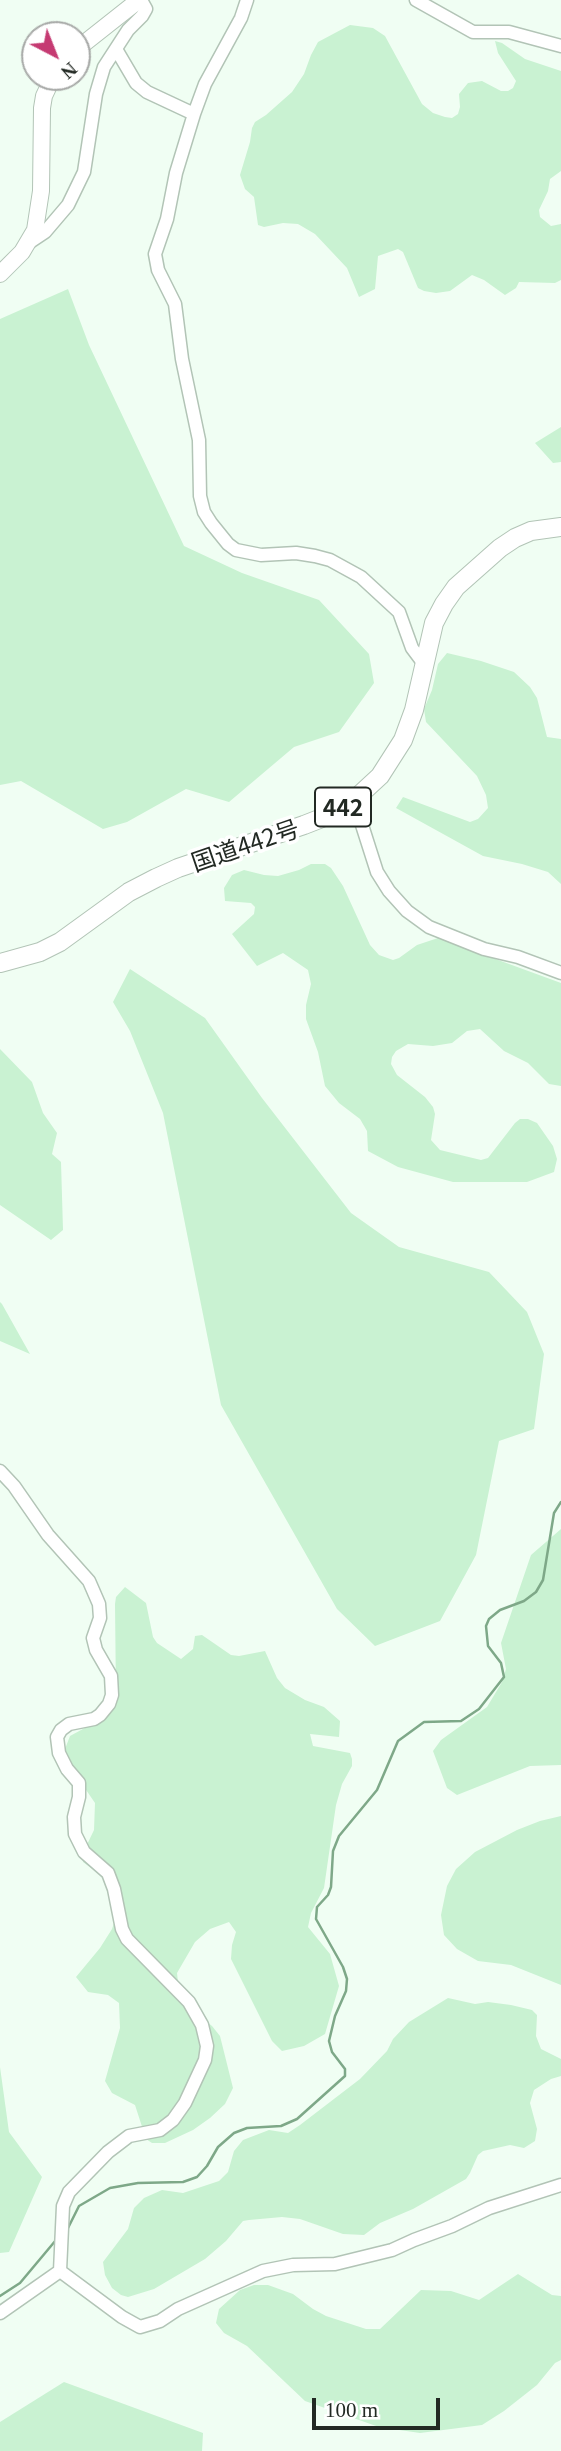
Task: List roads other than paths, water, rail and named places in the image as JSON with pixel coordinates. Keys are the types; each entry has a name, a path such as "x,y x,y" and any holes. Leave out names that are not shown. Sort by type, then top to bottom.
{"highway":[{"name":"国道442号","path":"0,963 40,952 60,942 129,892 156,878 327,816 354,800 380,776 403,740 414,710 434,623 456,587 515,538 530,531 561,527"}],"main road":[{"path":"91,38 140,0"},
{"path":"0,274 14,263 30,242 40,210 42,108 48,91"}],"street":[{"path":"30,242 45,232 68,205 84,172 96,94 104,67 128,30 146,9 140,0"},
{"path":"247,0 241,18 205,84 194,114 174,182 167,219 155,254 159,270 175,304 182,359 199,440 198,479 204,512 228,544 236,550 253,554 296,553 315,556 330,560 360,577 399,612 412,648 424,664"},
{"path":"416,0 472,32 509,32 561,46"},
{"path":"116,50 136,83 147,92 194,114"},
{"path":"354,800 377,872 407,911 429,927 561,973"},
{"path":"0,1471 14,1486 48,1535 89,1581 99,1604 100,1618 93,1638 96,1650 111,1676 112,1695 100,1715 94,1719 69,1724 57,1737 59,1753 67,1769 79,1783 74,1817 75,1834 84,1852 108,1873 127,1939 189,2002 202,2025 208,2046 205,2060 185,2103 173,2120 160,2130 129,2136 108,2152 69,2192 63,2206 60,2271"},
{"path":"60,2271 122,2317 141,2327 160,2321 178,2309 262,2271 293,2265 335,2264 392,2250 489,2208 561,2185"},
{"path":"0,2313 60,2271"}],"waterway":[{"path":"68,2228 79,2206 110,2188 138,2183 183,2182 197,2177 218,2147 234,2133 247,2128 281,2126 297,2119 345,2076 345,2069 332,2052 329,2041 335,2016 346,1991 347,1979 316,1919 317,1907 328,1895 331,1887 333,1851 339,1836 377,1790 398,1741 424,1722 461,1721 479,1709 504,1677 501,1663 488,1646 486,1626 489,1619 500,1610 524,1601 536,1592 543,1580 554,1513 561,1502"},
{"path":"0,2296 20,2283 56,2240"}]}
